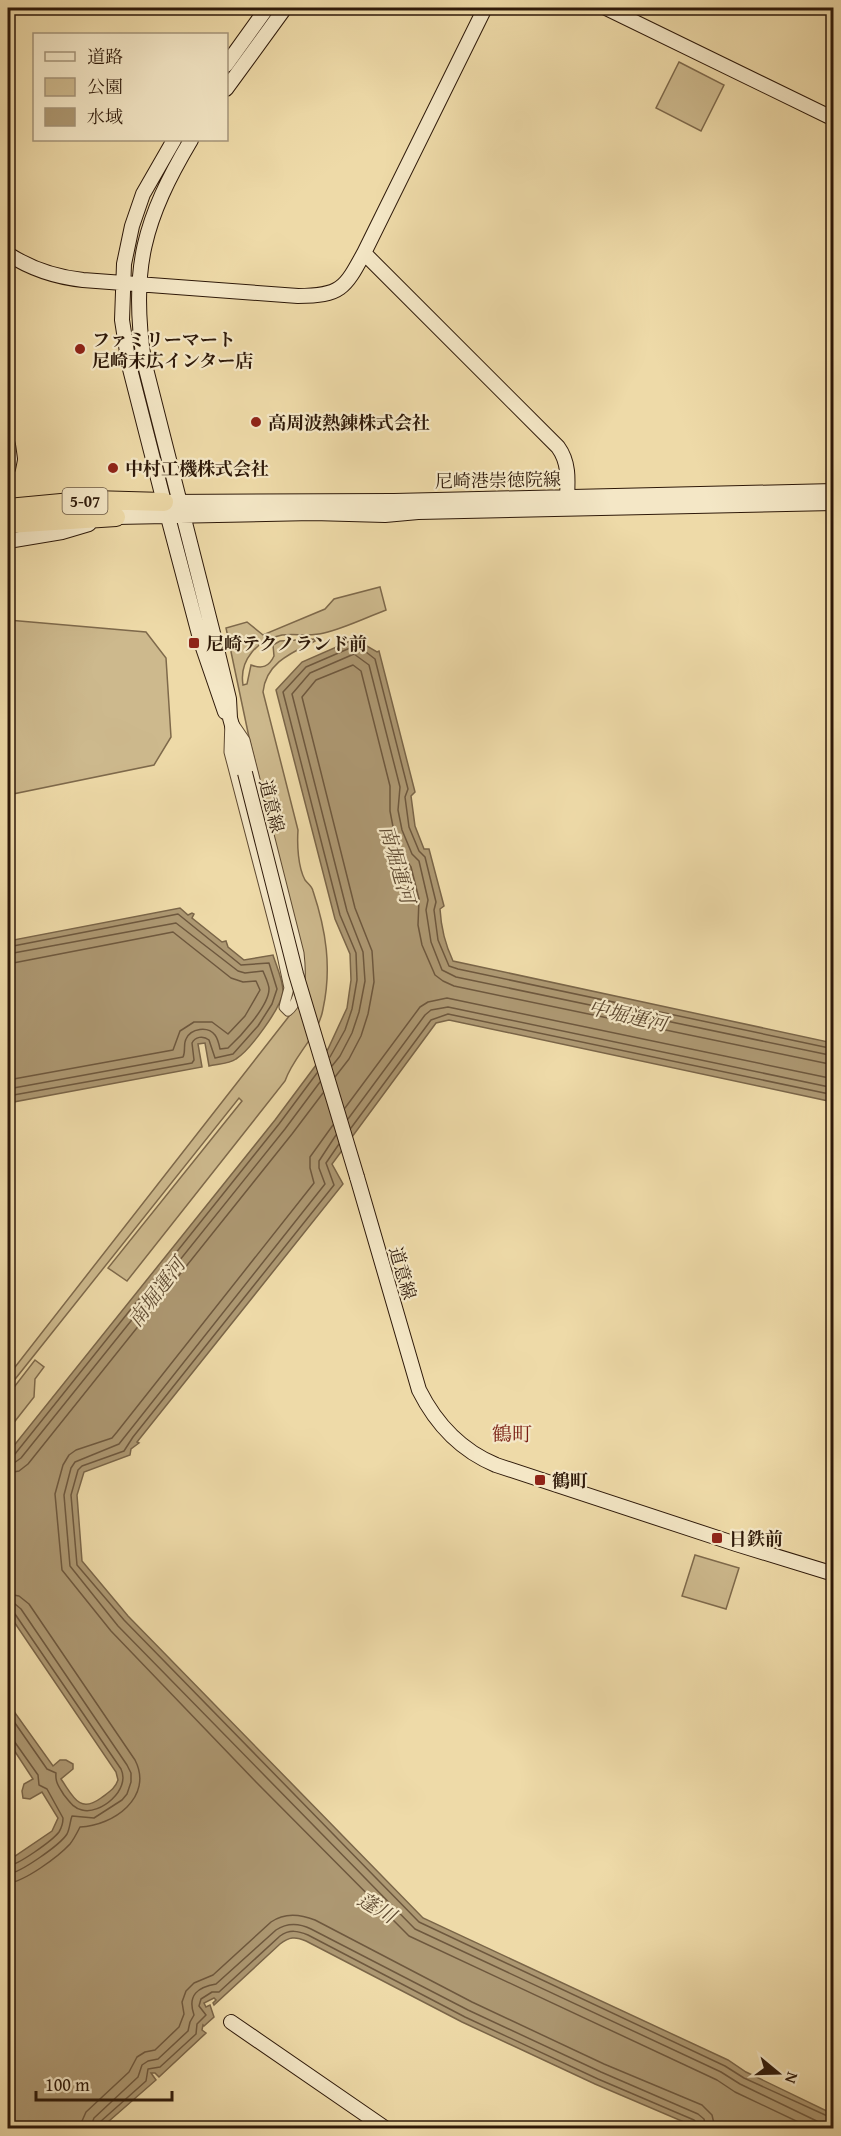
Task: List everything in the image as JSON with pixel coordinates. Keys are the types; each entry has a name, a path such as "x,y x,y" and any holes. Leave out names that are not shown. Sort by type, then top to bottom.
{"highway":[{"name":"5-07","path":"8,508 93,500 170,506"},
{"name":"5-07","path":"8,524 116,517"}],"street":[{"path":"228,62 267,8"},
{"path":"228,86 285,8"},
{"path":"8,254 24,264 52,275 123,284 315,296 342,288 350,280 364,253 485,8"},
{"path":"606,8 834,119"},
{"path":"170,506 125,344 123,284 128,244 138,208 158,165 173,141"},
{"path":"170,506 144,361 139,325 138,285 147,232 155,208 170,175 190,141"},
{"path":"364,253 558,447 566,460 567,497"},
{"path":"8,445 10,459 8,470"},
{"name":"尼崎港崇徳院線","path":"8,541 62,532 116,517 170,506 834,491"},
{"name":"尼崎港崇徳院線","path":"183,516 313,513 385,515 418,512 834,503"},
{"name":"道意線","path":"170,506 183,516 221,664 229,699 230,718 296,974 419,1390 435,1419 456,1441 474,1455 496,1465 834,1574"},
{"name":"道意線","path":"170,506 201,642 223,709 230,718"},
{"path":"230,718 245,740 299,953 301,975 293,1006 288,1011 284,1006 289,988 282,955 229,752 230,718"},
{"path":"231,2022 385,2128"}],"green space":[{"path":"679,62 724,85 701,131 656,108"},
{"path":"380,587 386,610 324,633 282,635 265,641 252,652 244,667 243,685 247,684 251,665 262,667 272,660 273,645 280,641 314,639 315,641 274,666 265,682 263,692 298,830 301,869 305,880 311,886 324,935 327,964 326,994 316,1028 285,1081 127,1281 108,1268 242,1101 239,1098 8,1388 8,1376 297,1006 302,949 250,742 226,628 247,622 263,635 325,609 334,599"},
{"path":"8,620 146,632 166,658 171,737 154,765 8,795"},
{"path":"35,1360 44,1367 35,1379 34,1397 8,1430 8,1395"},
{"path":"695,1555 739,1568 726,1609 682,1596"}],"water":[{"path":"357,638 362,638 365,645 379,651 415,792 411,796 415,826 424,849 429,849 444,906 440,909 442,929 453,961 833,1043 833,1102 449,1020 436,1023 332,1164 343,1184 137,1442 139,1443 131,1449 130,1455 84,1472 77,1495 82,1561 128,1616 423,1918 728,2060 746,2072 833,2114 833,2128 698,2128 595,2084 462,2022 306,1941 295,1938 280,1944 214,2005 216,2000 214,1998 204,2003 206,2007 210,2005 214,2017 203,2025 202,2030 206,2033 159,2077 151,2073 156,2080 101,2128 8,2128 8,1861 52,1831 58,1818 42,1792 30,1799 23,1798 24,1784 33,1779 8,1741 8,1703 53,1766 60,1760 73,1764 73,1769 61,1779 77,1801 87,1804 101,1798 115,1786 118,1780 116,1772 8,1613 8,1453 275,1120 328,1049 347,1008 351,980 350,954 335,919 276,690 302,662"},
{"path":"180,908 188,915 194,914 192,918 222,942 226,941 228,947 244,960 273,955 283,991 271,1017 249,1047 233,1061 209,1066 205,1043 198,1044 202,1067 8,1103 8,941"}],"place":[{"name":"ファミリーマート 尼崎末広インター店","path":"80,349"},
{"name":"高周波熱錬株式会社","path":"256,422"},
{"name":"中村工機株式会社","path":"113,468"},
{"name":"尼崎テクノランド前","path":"194,643"},
{"name":"鶴町","path":"540,1480"},
{"name":"日鉄前","path":"717,1538"}],"district":[{"name":"鶴町","path":"512,1433"}],"water label":[{"name":"南堀運河","path":"398,864"},
{"name":"中堀運河","path":"628,1015"},
{"name":"南堀運河","path":"156,1292"},
{"name":"蓬川","path":"377,1907"}]}
